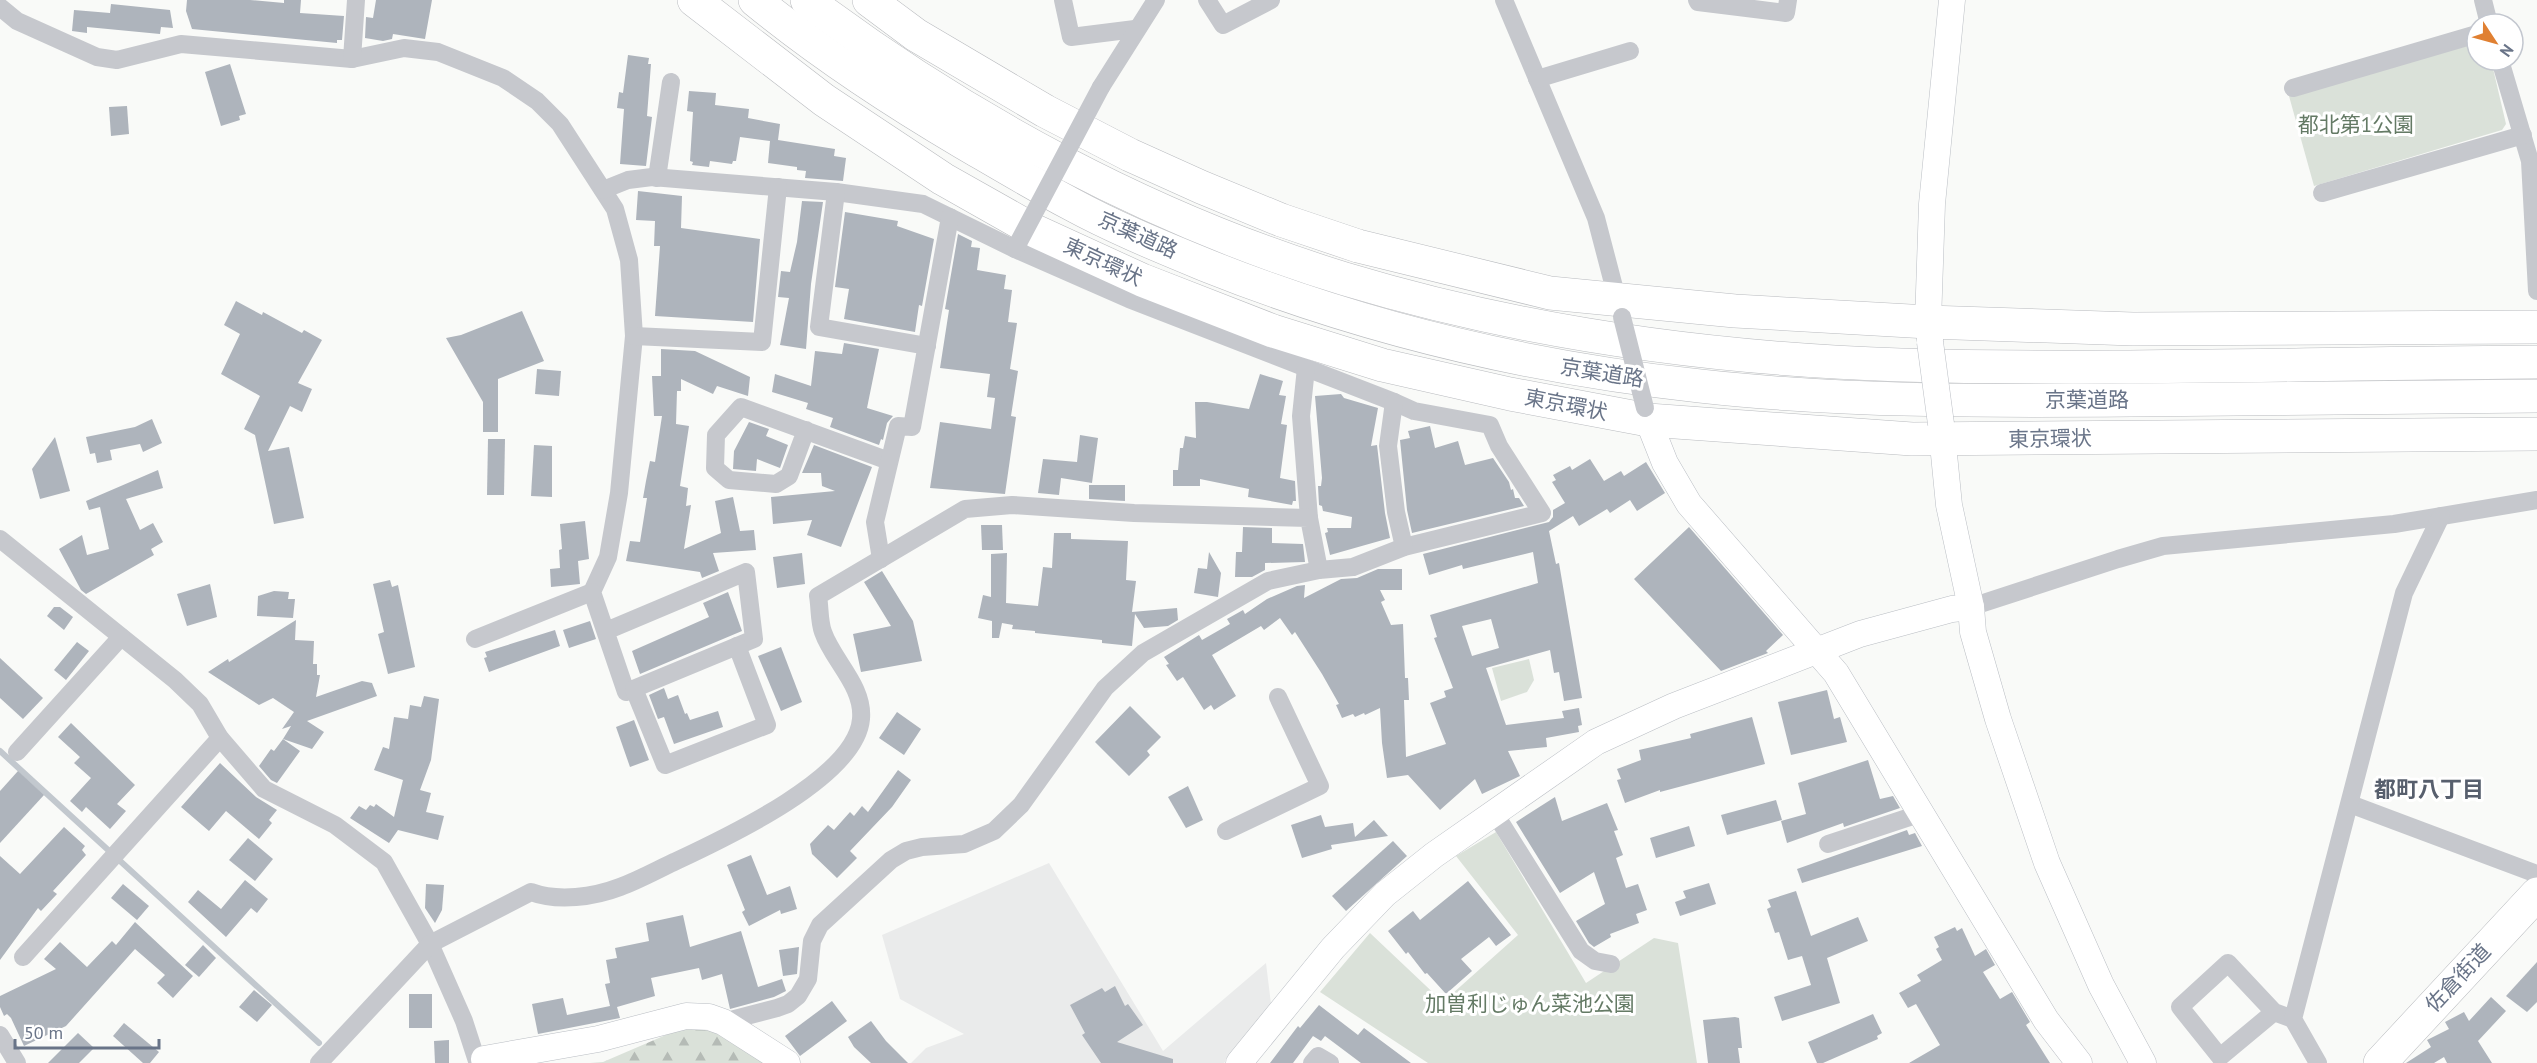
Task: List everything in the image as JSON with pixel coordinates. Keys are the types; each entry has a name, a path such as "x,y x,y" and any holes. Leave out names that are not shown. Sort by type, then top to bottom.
{"highway":[{"name":"東京環状","path":"694,0 824,100 943,179 1035,231 1142,280 1273,331 1382,365 1510,394 1647,414 1912,439 1942,431 1977,440 2537,434"},
{"name":"京葉道路","path":"755,0 829,56 919,116 1074,206 1250,283 1321,308 1475,350 1579,370 1702,387 1873,398 2064,400 2537,396"},
{"name":"京葉道路","path":"807,0 863,42 945,95 1085,173 1165,212 1262,250 1343,278 1422,300 1513,321 1696,349 1901,365 2537,362"},
{"path":"869,0 916,35 1045,111 1140,159 1281,220 1358,246 1461,273 1620,309 1735,311 1929,332 2537,327"},
{"name":"佐倉街道","path":"2380,1063 2537,894"}],"street":[{"path":"352,59 356,0"},
{"path":"1063,0 1071,37 1135,29"},
{"path":"1016,249 1101,87 1135,29 1156,0"},
{"path":"1208,0 1222,25 1271,0"},
{"path":"1504,0 1596,218 1647,414 1665,463 1689,504 1836,673 2046,1020 2079,1063"},
{"path":"1697,0 1698,2 1786,13 1788,0"},
{"path":"1952,0 1932,204 1929,332 1949,505 1971,607 1973,632 1998,719 2047,863 2101,985 2143,1063"},
{"path":"0,7 17,21 97,57 117,60 181,44 352,59 404,48 438,52 503,78 537,101 560,124 615,208 629,260 634,336 619,493 608,557 592,592 475,639"},
{"path":"2293,88 2465,38"},
{"path":"1537,79 1630,51"},
{"path":"2504,72 2523,135 2534,160 2537,291"},
{"path":"657,178 671,82"},
{"path":"2322,193 2523,135"},
{"path":"603,190 628,180 657,178 836,192 923,204 1016,249 1129,299 1414,411 1490,425 1499,446 1542,513 1404,547 1353,567 1319,570 1268,581 1143,653 1106,688 1021,805 994,831 964,844 922,847 906,851 891,860 820,925 812,941 808,979 798,996 788,1004 777,1008 723,1022"},
{"path":"634,336 762,342 778,187"},
{"path":"836,192 819,327 927,346"},
{"path":"881,559 875,522 898,426 912,427 950,217"},
{"path":"1306,368 1301,416 1309,518 1319,570"},
{"path":"1394,402 1388,446 1396,512 1404,547"},
{"path":"806,430 789,476 776,484 729,480 715,468 716,435 741,407 806,430 889,460"},
{"path":"1239,1063 1334,948 1385,894 1494,812 1596,742 1674,706 1860,634 1952,609 1971,607 2163,546 2394,524 2537,500"},
{"path":"319,1063 430,944 531,892 544,897 579,897 620,887 730,836 798,795 823,776 850,746 861,720 860,700 823,632 818,596 965,509 1012,505 1134,513 1309,518"},
{"path":"2293,1019 2404,593 2441,516"},
{"path":"2,544 175,680 200,704 220,738 264,789 335,825 384,862 430,944 464,1021 478,1061 598,1039 686,1016 709,1017 723,1022 787,1063"},
{"path":"592,592 626,692 754,639 746,572 606,631"},
{"path":"17,752 121,637"},
{"path":"634,689 665,765 767,725 737,646"},
{"path":"1226,831 1320,786 1278,697"},
{"path":"23,957 220,738"},
{"path":"2350,804 2537,874"},
{"path":"1494,812 1581,951 1595,961 1611,964"},
{"path":"1828,844 1922,813"},
{"path":"2274,1012 2220,1057 2180,1007 2228,963 2274,1012 2293,1019 2318,1063"},
{"path":"0,1035 17,1063"},
{"path":"1312,1063 1318,1056 1330,1063"}],"shaded area":[{"path":"1049,863 1163,1051 1266,963 1271,1004 1224,1063 911,1063 926,1048 964,1034 900,999 882,935"}],"green space":[{"name":"都北第1公園","path":"2465,46 2465,72 2494,72 2506,124 2502,130 2314,186 2289,96"},
{"path":"1529,659 1534,680 1527,692 1501,701 1492,668"},
{"name":"加曽利じゅん菜池公園","path":"1496,832 1586,983 1654,938 1678,943 1697,1063 1428,1063 1320,992 1370,933 1443,1002 1518,935 1456,856"},
{"path":"689,1025 734,1034 770,1063 590,1063 603,1062"}],"building":[{"path":"187,0 250,0 284,3 284,0 301,0 300,13 344,16 342,40 337,40 337,43 192,29 186,11"},
{"path":"376,0 432,0 425,39 393,34 392,39 383,41 365,38 366,17 373,18"},
{"path":"111,4 170,10 173,28 161,27 160,34 87,27 87,33 72,31 74,10 110,13"},
{"path":"628,55 649,58 648,64 651,64 647,116 652,117 646,166 620,164 624,109 617,108 619,92 623,93"},
{"path":"230,64 246,114 239,116 240,120 221,126 205,72"},
{"path":"689,91 716,93 715,105 749,109 748,118 780,124 778,140 835,149 834,156 846,158 843,181 805,178 806,171 797,170 797,167 768,163 770,141 740,137 736,161 732,164 710,161 709,167 692,165 693,162 690,161 693,112 687,111"},
{"path":"127,106 129,134 111,136 109,107"},
{"path":"638,191 682,196 681,228 760,239 753,322 655,316 660,246 654,246 655,221 636,220"},
{"path":"802,201 823,202 811,284 806,349 780,345 789,298 778,297 781,271 790,272 797,242"},
{"path":"845,212 898,221 897,226 934,239 915,332 844,319 849,289 835,287"},
{"path":"958,234 972,241 971,247 980,248 977,270 1006,275 1004,289 1012,290 1008,322 1017,323 1010,369 1018,371 1011,416 1016,417 1005,494 930,488 940,422 991,429 995,398 987,397 990,374 940,368 949,310 945,309"},
{"path":"236,301 262,315 263,312 302,333 304,330 322,340 298,383 312,389 302,412 290,406 268,451 289,447 304,518 274,524 255,435 244,429 260,396 221,374 240,334 224,325"},
{"path":"522,311 544,361 498,379 498,432 483,432 483,402 446,338 461,335"},
{"path":"844,343 879,349 867,408 893,416 887,423 883,440 881,439 879,445 830,427 833,418 806,409 808,403 772,392 775,374 811,386 815,351 842,354"},
{"path":"661,349 695,351 750,377 748,396 717,386 713,394 681,379 681,391 677,391 676,424 689,426 680,486 688,488 686,506 691,505 684,549 721,533 715,501 733,497 740,531 754,530 756,550 713,553 719,571 702,578 700,572 626,561 630,541 640,542 647,498 643,498 646,481 650,461 655,462 662,416 654,416 652,376 661,376"},
{"path":"537,369 561,371 559,396 535,394"},
{"path":"1260,374 1283,381 1279,395 1286,396 1281,424 1287,425 1280,478 1295,481 1296,501 1293,501 1292,505 1248,497 1249,489 1200,479 1200,486 1173,486 1173,470 1178,470 1180,448 1183,448 1185,436 1196,438 1195,402 1249,409"},
{"path":"1341,394 1344,398 1378,408 1371,446 1377,445 1390,538 1330,555 1325,533 1328,532 1327,528 1351,528 1352,517 1323,511 1322,506 1319,505 1318,486 1321,486 1322,478 1315,396"},
{"path":"152,419 162,443 143,452 140,444 110,450 112,460 97,463 95,453 90,454 86,437 135,427"},
{"path":"749,422 769,429 766,436 788,445 780,468 757,459 756,471 733,469 734,451"},
{"path":"1430,426 1435,448 1458,441 1465,465 1493,458 1509,482 1511,490 1513,489 1515,498 1519,498 1524,506 1412,533 1407,510 1400,440 1410,438 1408,431"},
{"path":"1080,435 1098,438 1092,483 1061,478 1059,495 1038,493 1043,459 1077,462"},
{"path":"55,437 70,491 40,499 32,469"},
{"path":"488,439 505,439 504,495 487,495"},
{"path":"534,445 552,446 552,497 531,496"},
{"path":"814,445 872,467 841,547 807,535 812,520 773,524 771,497 835,491 822,486 821,473 802,473"},
{"path":"1590,459 1604,481 1621,471 1624,476 1646,462 1665,493 1637,511 1630,500 1610,513 1607,509 1579,526 1573,516 1549,531 1556,564 1559,563 1582,698 1564,701 1559,672 1554,673 1550,650 1486,668 1506,725 1564,718 1562,711 1579,708 1582,725 1578,726 1579,732 1546,738 1547,747 1508,751 1520,776 1482,794 1475,779 1440,810 1408,775 1387,778 1380,708 1365,715 1364,713 1355,717 1353,714 1342,718 1336,705 1339,704 1322,674 1295,632 1292,635 1280,618 1264,630 1261,626 1212,655 1236,696 1214,710 1211,705 1204,710 1183,677 1177,681 1166,665 1169,664 1164,657 1199,635 1202,640 1230,624 1227,619 1243,610 1245,614 1267,599 1297,586 1305,585 1304,598 1341,579 1357,578 1378,569 1402,569 1402,590 1380,590 1385,600 1381,602 1391,625 1403,624 1405,678 1408,678 1409,700 1404,700 1406,757 1446,744 1430,703 1446,697 1444,691 1453,688 1434,638 1437,637 1430,615 1538,583 1533,552 1463,569 1462,565 1429,575 1423,554 1549,522 1553,517 1553,510 1565,503 1552,482 1556,480 1553,475 1570,466 1572,470","holes":["1491,619 1499,648 1472,656 1462,626"]},
{"path":"158,470 163,488 126,499 140,530 153,523 163,542 151,549 154,555 86,594 81,590 59,549 82,535 87,555 109,549 100,507 89,510 86,501"},
{"path":"1089,485 1125,485 1125,501 1089,499"},
{"path":"585,521 589,559 578,561 580,584 551,587 550,569 560,568 559,550 562,549 560,524"},
{"path":"981,525 1002,525 1003,550 982,550"},
{"path":"1243,527 1272,528 1272,543 1303,544 1305,562 1265,563 1265,570 1252,577 1235,577 1236,552 1242,552"},
{"path":"1689,527 1783,635 1766,651 1768,653 1721,671 1634,579"},
{"path":"1054,533 1071,533 1071,539 1128,541 1126,580 1136,581 1132,612 1177,608 1178,620 1168,626 1144,628 1135,614 1132,646 1012,629 1013,625 1002,623 999,638 992,638 992,621 978,618 983,595 991,597 991,554 1007,553 1006,603 1038,606 1043,567 1052,568"},
{"path":"1209,552 1221,573 1218,597 1194,593 1198,568 1207,569"},
{"path":"802,553 805,584 777,588 773,557"},
{"path":"882,571 913,621 922,661 861,672 853,634 891,626 864,582"},
{"path":"390,580 392,587 398,585 415,667 388,674 378,634 384,632 373,584"},
{"path":"210,584 217,617 187,626 177,594"},
{"path":"274,591 289,592 288,599 295,599 293,618 257,616 258,596"},
{"path":"728,592 742,631 640,674 632,651 709,617 703,603"},
{"path":"54,607 60,607 73,617 64,630 47,616"},
{"path":"296,620 295,640 314,641 313,664 317,664 317,675 320,675 316,697 362,681 372,683 377,696 307,721 324,732 312,749 283,739 291,726 282,729 294,712 273,698 259,705 208,672 228,659 229,662"},
{"path":"590,621 596,639 569,648 563,630"},
{"path":"555,630 560,646 489,672 484,658 487,657 485,652"},
{"path":"77,642 89,651 66,680 54,670"},
{"path":"781,647 802,702 781,711 758,656"},
{"path":"0,658 43,698 23,719 0,698"},
{"path":"664,688 668,699 678,695 685,714 687,713 690,720 718,711 723,727 674,744 664,717 658,719 649,695"},
{"path":"1827,690 1834,719 1840,717 1847,742 1791,755 1778,702"},
{"path":"424,696 439,699 431,760 420,790 431,793 426,812 444,816 438,840 398,830 389,843 350,818 359,806 366,810 370,805 374,807 376,804 394,817 403,780 374,770 383,747 389,749 394,717 408,719 410,705 421,707"},
{"path":"1130,706 1161,737 1147,751 1150,755 1129,776 1095,742"},
{"path":"897,712 921,729 904,755 879,738"},
{"path":"1752,717 1765,764 1660,792 1660,790 1625,803 1617,780 1621,779 1617,769 1641,760 1639,750 1691,738 1690,734"},
{"path":"634,720 649,760 630,767 616,727"},
{"path":"71,723 135,785 117,804 126,811 110,829 86,807 82,812 70,801 91,778 74,763 80,757 58,737"},
{"path":"283,739 300,751 277,783 271,780 259,766 271,749 274,751"},
{"path":"1868,760 1880,799 1893,796 1900,808 1844,827 1843,823 1787,843 1781,821 1806,814 1798,783"},
{"path":"220,763 256,797 277,810 269,820 272,823 259,839 226,811 209,831 181,807"},
{"path":"898,770 911,780 892,807 850,851 857,858 837,878 812,854 810,844 828,825 834,830 850,812 854,816 862,806 868,812"},
{"path":"18,771 44,795 0,843 0,791"},
{"path":"1188,786 1203,820 1186,828 1168,797"},
{"path":"1555,797 1562,821 1607,803 1618,830 1614,831 1623,855 1616,858 1626,888 1638,884 1647,910 1636,914 1639,923 1610,934 1611,937 1594,947 1589,943 1576,921 1605,904 1594,872 1560,893 1516,822"},
{"path":"1776,800 1782,820 1727,835 1721,815"},
{"path":"1321,815 1325,827 1353,823 1355,837 1374,820 1388,836 1331,845 1332,849 1302,858 1291,825"},
{"path":"1689,826 1695,846 1656,858 1650,838"},
{"path":"64,827 85,846 82,850 86,855 53,891 57,894 41,911 38,908 0,960 0,856 20,874"},
{"path":"1907,830 1909,835 1915,833 1922,846 1802,883 1797,869"},
{"path":"248,838 273,859 255,881 229,860"},
{"path":"1393,841 1407,856 1346,911 1332,896"},
{"path":"751,855 767,895 790,886 797,909 781,914 780,910 749,926 742,912 745,910 727,865"},
{"path":"245,880 268,899 257,913 251,908 226,937 188,902 198,890 221,909"},
{"path":"1468,881 1511,935 1496,946 1489,937 1461,959 1472,971 1446,994 1427,973 1425,974 1408,952 1406,954 1388,931 1413,911 1420,920"},
{"path":"1709,883 1716,904 1680,916 1675,902 1686,898 1683,891"},
{"path":"123,884 149,906 137,920 111,898"},
{"path":"426,884 444,885 442,910 435,923 425,908"},
{"path":"1796,891 1811,936 1858,917 1868,941 1827,958 1840,1003 1782,1021 1774,997 1811,985 1802,956 1788,960 1779,932 1775,933 1767,909 1771,907 1768,900"},
{"path":"683,915 690,947 741,931 758,987 782,979 786,991 774,997 730,1009 722,974 702,980 699,968 651,978 655,996 617,1007 620,1018 538,1034 532,1004 563,998 567,1015 610,1006 605,984 610,983 606,960 617,958 615,948 649,941 646,923"},
{"path":"135,922 193,976 173,998 157,983 165,975 135,949 66,1026 24,1046 11,1018 7,1014 4,1016 0,1007 0,996 56,969 44,959 60,942 87,967 112,941 116,945"},
{"path":"1955,927 1957,931 1962,928 1975,956 1986,949 1995,965 1983,972 2000,999 2012,992 2030,1022 2026,1025 2050,1063 1909,1063 1940,1045 1916,1004 1908,1008 1899,993 1921,981 1917,975 1942,960 1936,949 1939,947 1934,937"},
{"path":"203,945 216,958 199,977 185,965"},
{"path":"799,947 797,974 783,976 779,950"},
{"path":"2537,962 2537,1002 2527,1012 2506,996"},
{"path":"1115,986 1125,1006 1128,1004 1143,1025 1117,1042 1173,1059 1173,1063 1101,1063 1082,1035 1085,1033 1070,1005 1102,988 1105,992"},
{"path":"254,990 272,1005 257,1022 239,1007"},
{"path":"409,994 432,994 432,1028 409,1028"},
{"path":"2491,997 2506,1011 2478,1041 2492,1063 2447,1063 2444,1057 2434,1063 2406,1063 2431,1047 2427,1040 2449,1029 2445,1022 2464,1012 2469,1021"},
{"path":"832,1001 847,1021 800,1056 785,1036"},
{"path":"1319,1005 1358,1035 1364,1028 1411,1063 1361,1063 1325,1036 1321,1041 1313,1036 1293,1063 1270,1063 1298,1026 1300,1028"},
{"path":"1873,1014 1882,1033 1877,1036 1878,1039 1823,1063 1817,1063 1808,1042"},
{"path":"1739,1018 1742,1048 1738,1048 1740,1063 1708,1063 1703,1020"},
{"path":"871,1021 886,1041 908,1063 871,1063 854,1047 848,1037"},
{"path":"124,1023 159,1052 150,1063 143,1063 113,1036"},
{"path":"78,1033 94,1048 79,1063 48,1063"},
{"path":"449,1040 449,1063 435,1063 434,1041"}],"waterway":[{"path":"0,751 319,1043"}],"district":[{"name":"都町八丁目","path":"2429,789"}]}
